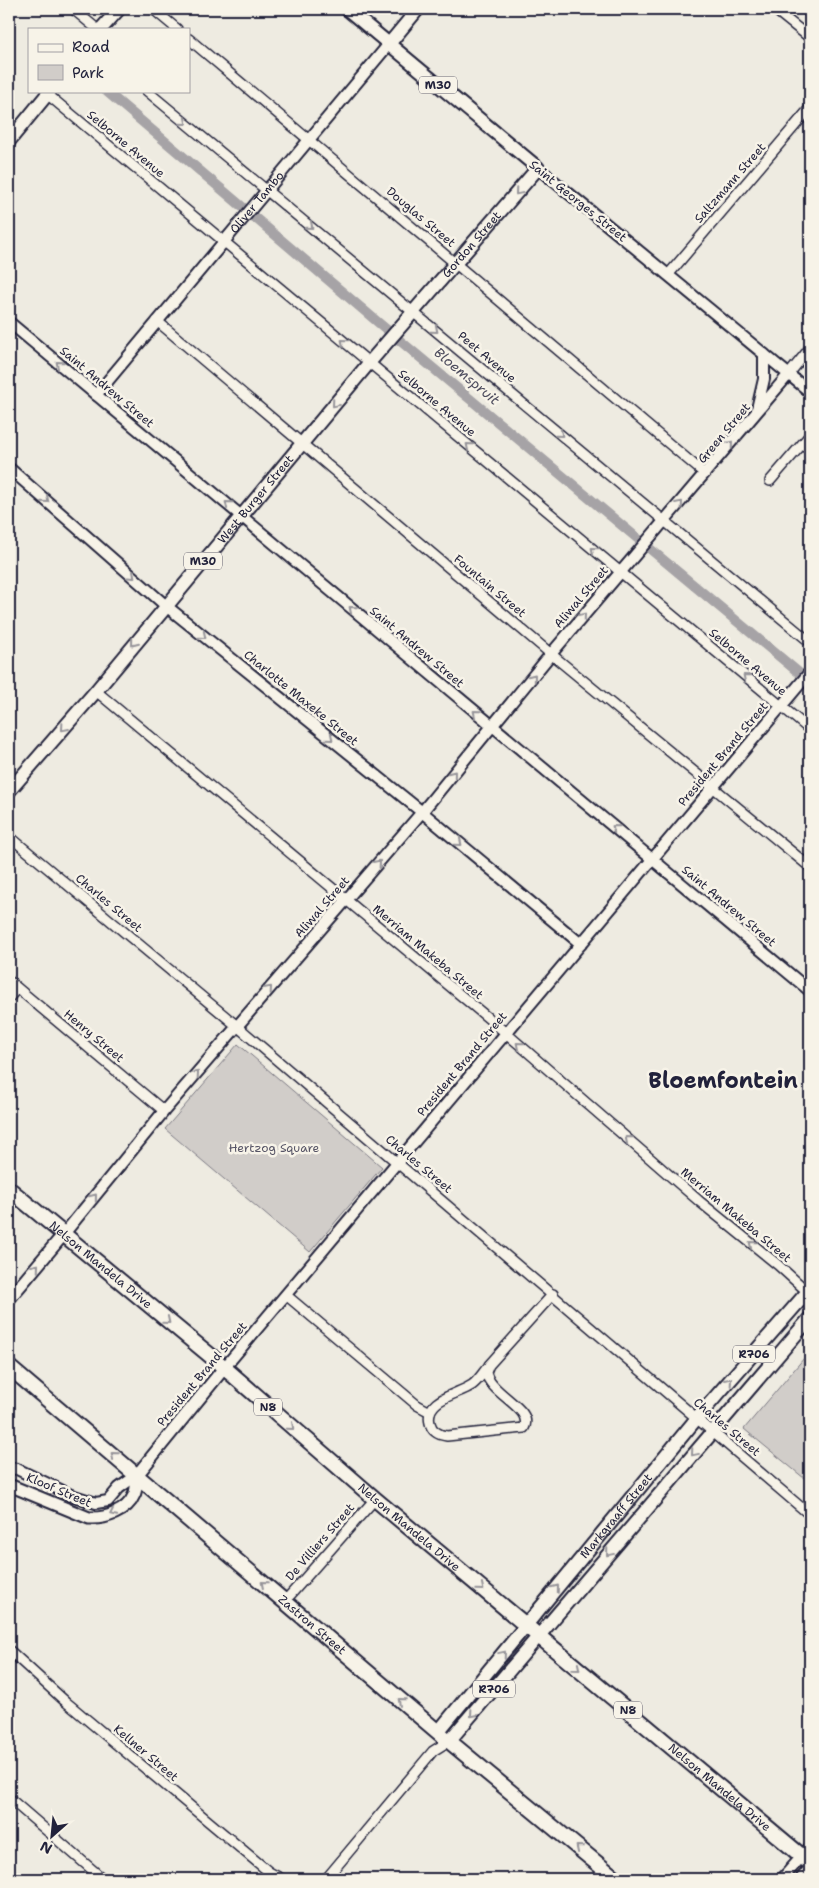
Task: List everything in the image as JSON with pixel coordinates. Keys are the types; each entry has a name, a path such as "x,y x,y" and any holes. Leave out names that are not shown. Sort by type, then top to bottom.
{"highway":[{"name":"Nelson Mandela Drive","path":"9,1189 224,1368 375,1499 539,1637 808,1859"},
{"name":"Zastron Street","path":"9,1367 438,1732 616,1879"}],"main road":[{"path":"102,28 119,9"},
{"name":"Saint Georges Street","path":"347,9 538,168"},
{"name":"Oliver Tambo","path":"389,44 418,9"},
{"path":"9,141 48,93"},
{"name":"Gordon Street","path":"410,317 538,168"},
{"name":"West Burger Street","path":"9,791 96,691 165,605 410,317"},
{"name":"Aliwal Street","path":"9,1300 64,1235"},
{"name":"Markgraaff Street","path":"438,1732 697,1418 810,1292"},
{"name":"Markgraaff Street","path":"449,1741 810,1318"},
{"name":"President Brand Street","path":"137,1475 224,1368"},
{"name":"Kloof Street","path":"9,1485 21,1488 76,1514 101,1519 118,1512 134,1496 137,1475"}],"street":[{"path":"73,9 96,28"},
{"path":"153,9 176,28"},
{"path":"774,9 810,38"},
{"name":"Douglas Street","path":"190,40 705,474"},
{"name":"Oliver Tambo","path":"96,395 389,44"},
{"name":"Peet Avenue","path":"148,92 264,194 410,317 665,521 810,642"},
{"name":"Selborne Avenue","path":"48,93 223,242 374,358 620,572 810,730"},
{"name":"Saltzmann Street","path":"668,274 810,108"},
{"name":"Saint Georges Street","path":"538,168 810,392"},
{"name":"Fountain Street","path":"157,321 551,654 714,786 810,867"},
{"name":"Saint Andrew Street","path":"9,322 810,991"},
{"name":"Green Street","path":"655,532 756,415 810,348"},
{"path":"756,415 764,379 764,354"},
{"path":"770,482 810,435"},
{"name":"Charlotte Maxeke Street","path":"9,468 165,605 422,812 581,944"},
{"name":"Aliwal Street","path":"64,1235 164,1111 422,812 551,654 655,532"},
{"name":"President Brand Street","path":"224,1368 810,672"},
{"name":"Merriam Makeba Street","path":"96,691 506,1033 699,1202 810,1292"},
{"name":"Charles Street","path":"9,836 237,1026 810,1515"},
{"name":"Henry Street","path":"9,981 164,1111"},
{"path":"9,998 17,988"},
{"path":"487,1368 487,1377 493,1387 523,1412 526,1421 524,1428 441,1435 431,1427 430,1412 441,1400 472,1385 487,1368 553,1294"},
{"path":"286,1295 417,1405 430,1412"},
{"name":"Kloof Street","path":"9,1468 17,1469 71,1496 96,1504 108,1501 119,1488 137,1475"},
{"name":"De Villiers Street","path":"285,1601 375,1499"},
{"name":"Kellner Street","path":"9,1650 66,1702 270,1876 282,1879"},
{"name":"Markgraaff Street","path":"433,1751 438,1732"},
{"name":"Markgraaff Street","path":"326,1879 433,1751 449,1741"},
{"path":"9,1798 103,1879"},
{"path":"782,1879 808,1859"},
{"path":"801,1879 808,1859"}],"green space":[{"name":"Hertzog Square","path":"238,1044 382,1167 310,1252 165,1129"},
{"path":"810,1351 810,1483 744,1429"}],"waterway":[{"name":"Bloemspruit","path":"107,92 380,324 810,682"}],"district":[{"name":"Bloemfontein","path":"723,1080"}]}
